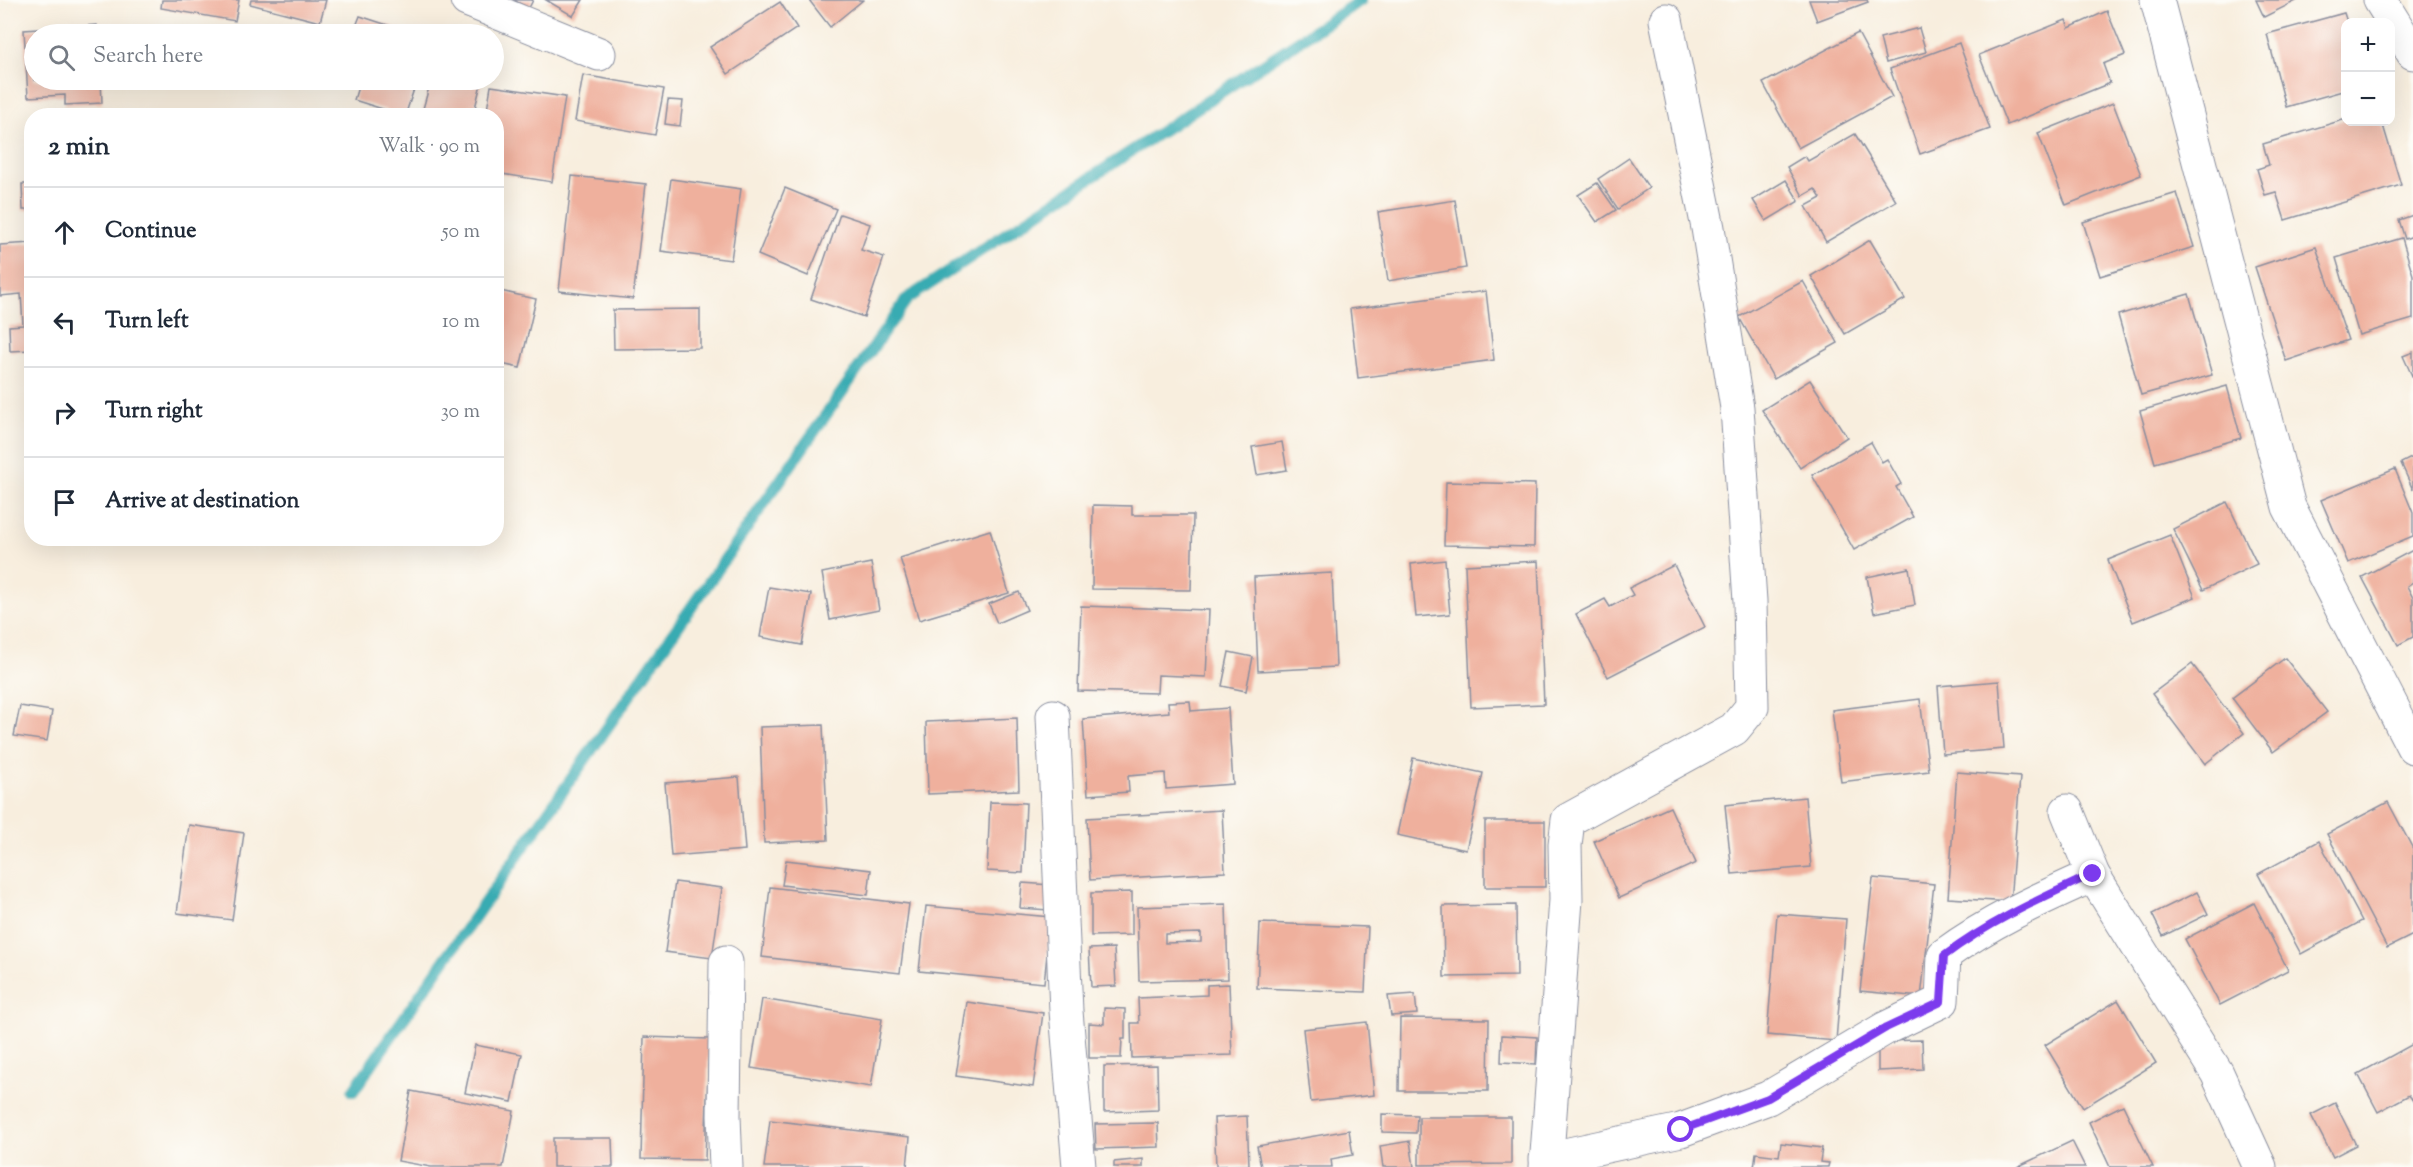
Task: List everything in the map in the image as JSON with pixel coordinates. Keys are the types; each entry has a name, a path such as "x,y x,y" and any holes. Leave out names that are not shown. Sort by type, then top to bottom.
{"street":[{"path":"467,0 599,54"},
{"path":"2157,0 2289,507 2413,747"},
{"path":"2380,0 2413,52"},
{"path":"1666,20 1708,228 1737,408 1750,601 1752,706 1734,729 1568,820 1565,845 1566,900 1546,1163 1681,1130 1768,1098 1886,1028 1941,1002 1944,956 1968,938 2031,903 2093,874"},
{"path":"1053,716 1065,1011 1078,1167"},
{"path":"2067,811 2093,874 2217,1073 2260,1167"},
{"path":"726,962 724,1116 726,1167"}],"building":[{"path":"162,0 239,0 235,21 161,8"},
{"path":"251,0 326,0 320,22 250,4"},
{"path":"513,0 533,0 529,8"},
{"path":"546,0 583,0 573,16"},
{"path":"809,0 863,0 830,27"},
{"path":"1809,0 1867,0 1868,2 1817,21"},
{"path":"2256,0 2298,0 2264,17"},
{"path":"780,2 797,28 728,74 710,47"},
{"path":"2107,11 2125,55 2103,64 2110,83 2007,125 1979,55 2066,20 2069,28"},
{"path":"2344,13 2346,18 2341,18 2341,91 2286,107 2267,34"},
{"path":"360,16 384,24 357,24"},
{"path":"1919,28 1926,52 1886,63 1880,38"},
{"path":"1858,33 1892,97 1798,148 1763,83"},
{"path":"1959,43 1990,129 1920,154 1890,69"},
{"path":"583,75 664,89 655,135 575,121"},
{"path":"504,88 565,97 552,182 504,174 504,108 487,108 490,90 504,90"},
{"path":"28,90 101,90 102,103 65,105 65,95 28,97"},
{"path":"357,90 414,90 408,108 380,108 354,100"},
{"path":"428,90 480,90 475,108 423,108"},
{"path":"668,100 683,101 680,126 665,124"},
{"path":"2113,103 2141,175 2066,205 2038,133"},
{"path":"2341,121 2341,126 2383,126 2401,185 2285,220 2276,192 2265,195 2257,169 2269,165 2263,144"},
{"path":"1855,134 1896,201 1826,242 1806,206 1821,198 1815,189 1803,196 1787,167 1805,156 1808,161"},
{"path":"1629,158 1649,188 1618,209 1598,179"},
{"path":"572,176 646,184 633,299 559,291"},
{"path":"671,179 741,189 731,260 661,251"},
{"path":"1786,180 1799,201 1766,221 1753,200"},
{"path":"1597,183 1616,210 1597,222 1578,195"},
{"path":"22,184 24,184 24,210"},
{"path":"785,188 836,209 808,276 758,255"},
{"path":"2177,193 2194,247 2100,276 2083,222"},
{"path":"1455,200 1466,268 1388,281 1378,212"},
{"path":"840,214 870,224 861,250 884,257 864,317 811,299"},
{"path":"2413,215 2413,236 2405,239 2399,220"},
{"path":"2402,238 2413,275 2413,319 2359,335 2336,258"},
{"path":"1870,240 1905,299 1845,334 1811,276"},
{"path":"24,244 24,350 10,351 9,326 23,325 21,294 0,296 0,245"},
{"path":"2316,247 2348,340 2286,361 2255,267"},
{"path":"1803,281 1838,343 1774,379 1739,317"},
{"path":"1486,291 1494,360 1358,378 1350,309"},
{"path":"504,292 536,299 520,368 504,365"},
{"path":"2189,294 2212,375 2141,395 2118,315"},
{"path":"700,309 700,348 614,349 613,310"},
{"path":"2413,352 2413,378 2403,356"},
{"path":"1810,380 1847,437 1800,468 1762,410"},
{"path":"2227,386 2241,438 2155,463 2140,411"},
{"path":"1282,442 1287,470 1257,475 1252,447"},
{"path":"1871,442 1882,462 1887,459 1901,484 1896,487 1913,517 1854,550 1812,475"},
{"path":"2413,457 2413,490 2401,463"},
{"path":"2395,469 2413,513 2413,536 2348,563 2321,500"},
{"path":"1446,482 1535,484 1534,547 1444,545"},
{"path":"2227,502 2257,564 2203,590 2173,529"},
{"path":"1093,505 1132,506 1132,515 1193,515 1191,590 1092,589"},
{"path":"990,530 1009,593 919,620 900,558"},
{"path":"2170,535 2195,597 2133,622 2108,560"},
{"path":"2413,550 2413,582 2407,586 2413,598 2413,637 2398,645 2362,577"},
{"path":"1445,560 1450,614 1416,617 1411,564"},
{"path":"1538,561 1544,704 1471,707 1465,565"},
{"path":"871,563 879,610 830,620 822,573"},
{"path":"1674,565 1705,627 1608,677 1576,614 1605,599 1610,607 1633,595 1629,588"},
{"path":"1909,568 1915,605 1874,613 1867,577"},
{"path":"1332,573 1336,667 1258,671 1254,577"},
{"path":"769,587 811,594 802,645 760,637"},
{"path":"1019,592 1027,610 997,623 989,604"},
{"path":"1081,606 1209,610 1206,677 1158,675 1157,693 1078,691"},
{"path":"1229,652 1253,657 1246,691 1222,686"},
{"path":"2285,658 2327,712 2273,752 2232,698"},
{"path":"2192,664 2244,733 2205,764 2152,694"},
{"path":"1999,681 2004,749 1943,754 1938,686"},
{"path":"1920,699 1929,771 1841,782 1832,710"},
{"path":"1190,701 1191,711 1228,708 1233,784 1166,789 1165,773 1128,776 1129,792 1088,795 1083,719 1169,712 1168,702"},
{"path":"20,706 52,711 47,741 14,736"},
{"path":"1017,718 1019,790 928,794 926,722"},
{"path":"823,725 828,840 764,843 760,727"},
{"path":"1413,758 1483,773 1466,850 1397,835"},
{"path":"1957,772 2020,777 2010,902 1948,898"},
{"path":"739,777 745,850 671,856 665,783"},
{"path":"1805,797 1811,867 1732,874 1725,805"},
{"path":"990,802 1026,803 1023,873 987,871"},
{"path":"2388,802 2413,849 2413,935 2387,948 2327,834"},
{"path":"1670,807 1696,863 1619,898 1594,841"},
{"path":"1222,810 1225,872 1090,880 1087,818"},
{"path":"1485,821 1545,821 1545,887 1485,887"},
{"path":"189,825 244,833 232,920 177,913"},
{"path":"2319,841 2362,921 2301,954 2258,874"},
{"path":"786,860 871,870 868,895 782,885"},
{"path":"1873,878 1934,884 1921,997 1860,991"},
{"path":"675,882 722,888 712,958 665,952"},
{"path":"1022,883 1051,885 1049,910 1020,908"},
{"path":"770,887 909,904 900,973 762,957"},
{"path":"1132,892 1132,935 1091,936 1091,893"},
{"path":"2197,892 2208,914 2163,936 2152,914"},
{"path":"2254,903 2288,970 2220,1005 2185,939"},
{"path":"1226,904 1228,979 1139,981 1137,907","holes":["1201,933 1201,942 1165,943 1165,934"]},
{"path":"1516,905 1517,976 1444,977 1443,906"},
{"path":"926,906 1051,917 1044,983 919,971"},
{"path":"1777,914 1846,919 1836,1041 1767,1035"},
{"path":"1260,923 1368,927 1365,992 1257,988"},
{"path":"1114,948 1116,986 1091,987 1089,949"},
{"path":"1229,984 1232,1055 1132,1058 1131,1023 1139,1023 1138,998 1207,995 1207,985"},
{"path":"1415,994 1417,1014 1391,1016 1388,996"},
{"path":"762,999 882,1019 871,1087 751,1068"},
{"path":"2118,1000 2156,1063 2083,1108 2045,1045"},
{"path":"967,1002 1043,1013 1033,1087 956,1076"},
{"path":"1104,1008 1125,1009 1125,1039 1122,1039 1121,1058 1089,1058 1089,1023 1104,1024"},
{"path":"1400,1018 1489,1019 1488,1091 1399,1091"},
{"path":"1367,1022 1374,1095 1311,1102 1303,1029"},
{"path":"1502,1035 1537,1037 1536,1064 1501,1062"},
{"path":"644,1037 709,1039 705,1160 641,1159"},
{"path":"1922,1040 1923,1069 1878,1071 1878,1041"},
{"path":"2413,1044 2413,1101 2409,1095 2378,1112 2358,1074"},
{"path":"475,1045 522,1054 512,1102 465,1093"},
{"path":"1157,1065 1158,1110 1104,1112 1104,1066"},
{"path":"411,1091 514,1111 503,1167 431,1167 398,1161"},
{"path":"2335,1103 2356,1145 2333,1157 2311,1115"},
{"path":"2123,1105 2153,1167 2110,1167 2089,1122"},
{"path":"1382,1114 1417,1115 1416,1133 1382,1132"},
{"path":"1247,1116 1249,1165 1216,1166 1214,1118"},
{"path":"1419,1117 1511,1117 1511,1164 1419,1165"},
{"path":"770,1120 910,1137 907,1167 764,1167"},
{"path":"1158,1123 1159,1147 1096,1149 1095,1124"},
{"path":"1349,1130 1353,1155 1331,1159 1332,1167 1261,1167 1257,1146"},
{"path":"553,1138 612,1138 613,1167 553,1167"},
{"path":"1410,1141 1414,1167 1383,1167 1380,1146"},
{"path":"2072,1141 2085,1167 2017,1167"},
{"path":"1781,1143 1822,1148 1820,1162 1829,1163 1828,1167 1754,1167 1756,1153 1779,1156"},
{"path":"1143,1159 1143,1167 1114,1167 1114,1162"}],"waterway":[{"path":"353,1091 907,299 1361,0"}],"route":[{"path":"1681,1130 1768,1098 1886,1028 1941,1002 1944,956 1968,938 2031,903 2093,874"}]}
